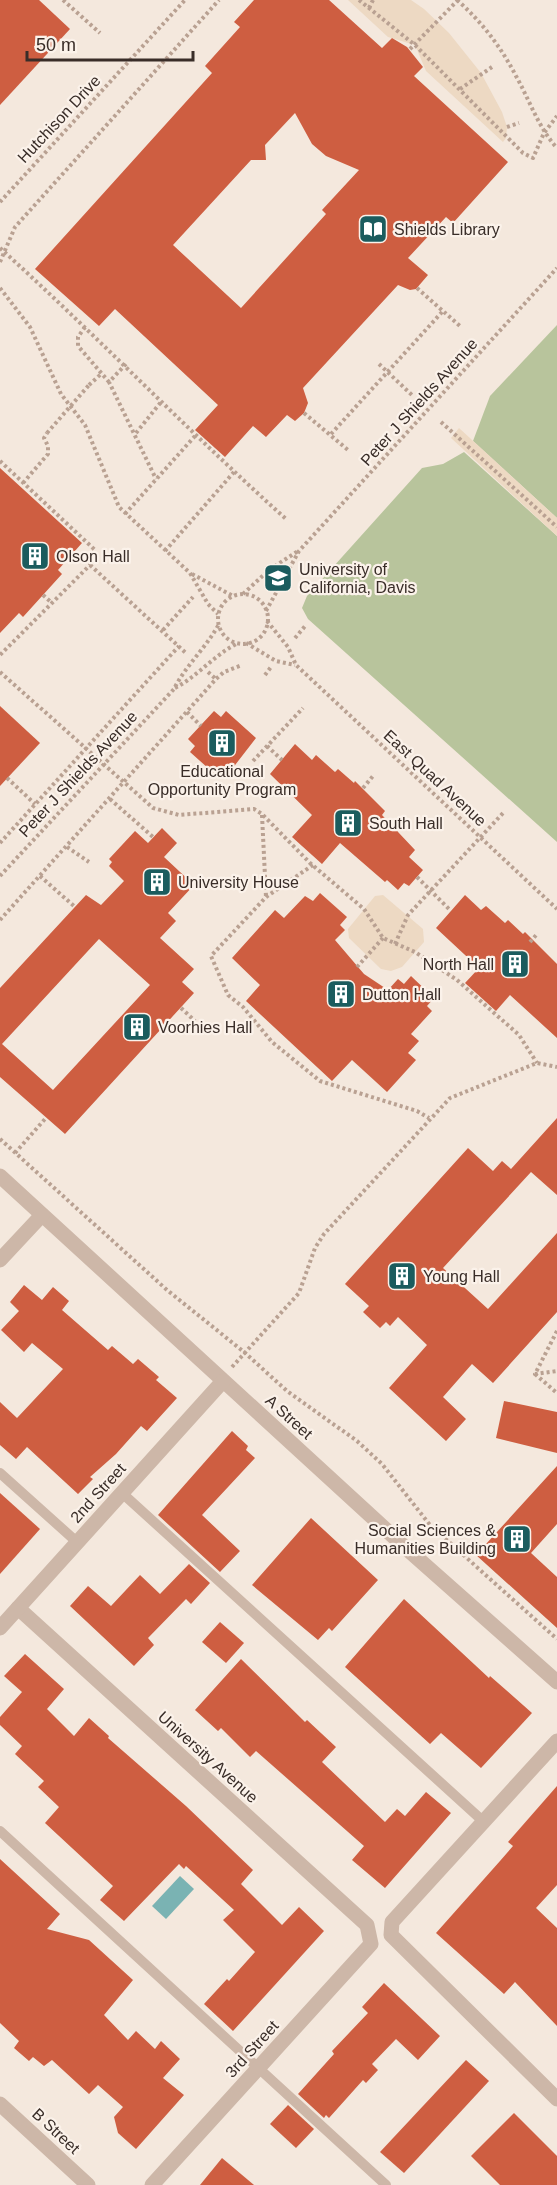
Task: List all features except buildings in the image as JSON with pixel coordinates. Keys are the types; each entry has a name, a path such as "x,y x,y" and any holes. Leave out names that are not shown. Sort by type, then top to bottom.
{"street":[{"name":"A Street","path":"0,1176 557,1682"},
{"path":"0,1260 42,1215"},
{"name":"2nd Street","path":"0,1628 223,1381"},
{"name":"University Avenue","path":"18,1608 367,1925 371,1934"},
{"path":"557,1741 392,1922 391,1935 557,2099"},
{"name":"3rd Street","path":"152,2185 371,1944 371,1934"},
{"name":"B Street","path":"0,2104 88,2185"}],"lane":[{"path":"0,1473 78,1543"},
{"path":"122,1493 484,1822"},
{"path":"0,1831 386,2185"}],"path":[{"path":"63,0 100,33"},
{"name":"Hutchison Drive","path":"0,202 185,0"},
{"path":"0,262 15,227 219,0"},
{"path":"360,0 415,45 523,153 534,158 544,133 557,116"},
{"path":"369,8 374,0"},
{"path":"410,49 458,0 487,30 502,50 544,133 557,148"},
{"path":"460,89 492,67"},
{"path":"507,127 519,123"},
{"path":"0,248 126,364 195,436 286,519"},
{"name":"Peter J Shields Avenue","path":"266,611 299,551 557,268"},
{"path":"0,288 30,327 61,394 85,425 112,495 125,514 190,573 233,596"},
{"path":"417,288 461,327"},
{"path":"331,434 443,311"},
{"path":"85,327 78,338 78,346 109,382 136,433 156,479"},
{"path":"109,382 126,364"},
{"path":"379,364 413,396"},
{"path":"23,483 48,454 48,446 44,438 47,433 101,374"},
{"path":"136,433 161,402"},
{"path":"304,412 348,450"},
{"path":"441,422 557,527"},
{"path":"125,514 195,436"},
{"path":"0,461 95,550 90,565 0,655"},
{"path":"165,551 234,472"},
{"name":"Peter J Shields Avenue","path":"243,594 269,570 299,551"},
{"path":"90,565 187,654"},
{"path":"190,573 208,604 218,614"},
{"path":"243,594 257,599 266,611 267,621 261,636 246,643 238,643 225,637 219,624 218,614 221,607 233,596 243,594"},
{"path":"43,595 52,603"},
{"path":"163,630 193,597"},
{"name":"East Quad Avenue","path":"267,621 288,647 296,665 557,909"},
{"name":"Peter J Shields Avenue","path":"174,689 180,676 205,647 219,624"},
{"path":"295,638 306,625"},
{"name":"Peter J Shields Avenue","path":"0,876 174,689 189,680 226,649 238,643"},
{"name":"East Quad Avenue","path":"246,643 276,661 296,665"},
{"path":"0,843 179,646"},
{"path":"0,920 216,679 224,672 242,665"},
{"path":"265,675 271,667"},
{"path":"0,672 153,808 179,815 254,809 262,814 313,865 364,909 382,938 415,952 457,980 519,1035 537,1063"},
{"path":"208,672 216,679"},
{"path":"253,761 303,708"},
{"path":"187,712 201,726"},
{"path":"267,746 282,760"},
{"path":"363,788 373,776"},
{"path":"7,778 35,805"},
{"path":"110,799 153,837"},
{"path":"395,945 408,915 504,812"},
{"path":"262,814 266,897"},
{"path":"67,847 89,862"},
{"path":"313,865 266,897 211,956 228,995 243,1007 272,1042 320,1081 417,1111 429,1118"},
{"path":"40,876 75,907"},
{"path":"417,877 451,911"},
{"path":"530,942 538,933"},
{"path":"357,967 382,938"},
{"path":"181,1008 195,1021"},
{"path":"223,1381 244,1352 298,1293 315,1248 324,1234 429,1118 457,1094 537,1063 555,1068 557,1075"},
{"path":"15,1153 45,1119"},
{"path":"0,1139 167,1290 244,1352 300,1403 331,1421 357,1441 382,1464 430,1525 557,1639"},
{"path":"536,1374 557,1331"},
{"path":"536,1374 557,1371"},
{"path":"536,1374 557,1393"}],"green space":[{"path":"557,325 557,518 473,441 490,396"},
{"path":"464,452 557,536 557,842 308,619 302,608 307,596 422,468 443,464"}],"shaded area":[{"path":"348,0 411,0 424,9 449,33 481,73 502,112 507,127 506,138 503,142 426,71 415,45 388,37"},
{"path":"459,428 557,518 557,536 451,438"},
{"path":"383,895 423,929 424,942 402,967 391,971 381,969 349,938 348,929 375,896"}],"water":[{"path":"180,1876 194,1889 166,1919 152,1906"}],"place":[{"name":"Shields Library","path":"373,229"},
{"name":"Olson Hall","path":"35,556"},
{"name":"University of California, Davis","path":"278,578"},
{"name":"Educational Opportunity Program","path":"222,743"},
{"name":"South Hall","path":"348,823"},
{"name":"University House","path":"157,882"},
{"name":"North Hall","path":"515,964"},
{"name":"Dutton Hall","path":"341,994"},
{"name":"Voorhies Hall","path":"137,1027"},
{"name":"Young Hall","path":"402,1276"},
{"name":"Social Sciences & Humanities Building","path":"517,1539"}]}
